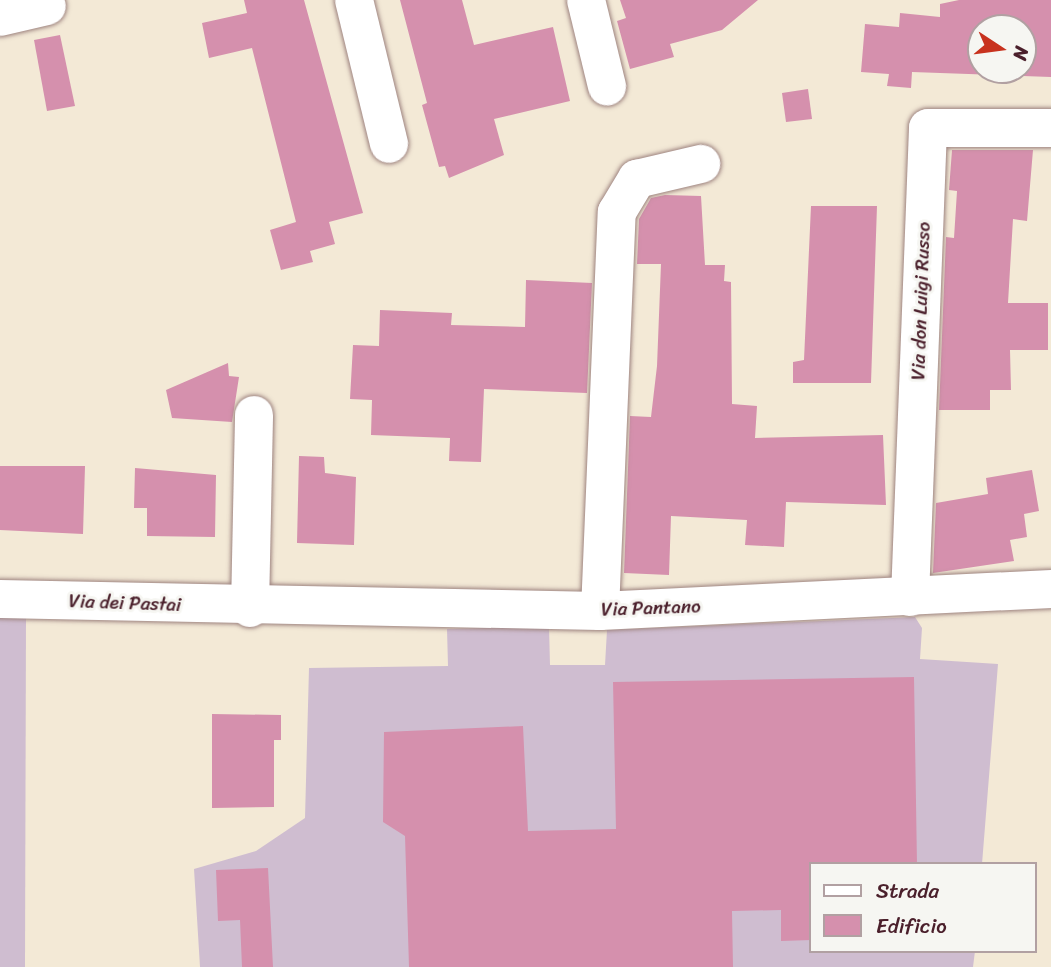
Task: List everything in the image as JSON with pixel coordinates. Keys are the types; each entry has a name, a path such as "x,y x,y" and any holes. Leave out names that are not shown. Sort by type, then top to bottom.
{"street":[{"path":"354,0 389,144"},
{"path":"586,0 607,86"},
{"path":"0,17 47,6"},
{"name":"Via don Luigi Russo","path":"910,597 928,128 1051,128"},
{"path":"600,611 617,212 637,179 701,164"},
{"path":"250,608 254,415"},
{"name":"Via Pantano","path":"250,608 600,611 1051,589"},
{"name":"Via dei Pastai","path":"0,599 250,608"}],"shaded area":[{"path":"0,617 26,617 25,967 0,967"},
{"path":"915,617 922,628 920,659 998,664 982,862 810,862 810,953 975,953 973,967 200,967 194,869 256,851 305,818 309,668 448,666 447,629 549,626 550,665 605,665 607,630"}],"building":[{"path":"244,0 304,0 363,213 329,222 335,244 310,251 313,262 281,270 270,230 296,222 252,48 209,58 202,23 247,13"},
{"path":"400,0 462,0 474,45 553,27 570,101 494,119 504,155 449,178 445,166 439,167 422,105 427,103"},
{"path":"620,0 758,0 722,30 670,44 674,57 630,69 617,21 626,18"},
{"path":"959,0 1051,0 1051,77 1037,76 1037,14 967,14 967,74 912,72 911,88 887,86 889,74 861,72 865,24 899,27 900,13 940,17 940,4"},
{"path":"60,35 75,106 47,111 34,40"},
{"path":"808,89 812,119 786,122 782,93"},
{"path":"952,150 1033,150 1027,221 1013,219 1008,303 1048,303 1048,350 1010,350 1011,390 990,390 990,410 939,410 946,237 954,238 957,191 949,190"},
{"path":"665,195 701,196 705,265 725,265 724,281 731,282 732,404 757,406 755,438 883,435 886,505 786,502 784,547 745,545 747,520 671,516 669,575 624,573 630,416 651,417 657,366 661,264 637,264 639,219 651,198"},
{"path":"811,206 877,206 871,383 793,383 793,362 804,360"},
{"path":"526,280 592,283 587,393 484,389 481,462 449,461 450,438 371,435 372,400 350,399 353,345 379,346 380,310 452,313 451,325 525,327"},
{"path":"228,363 229,376 239,377 232,422 172,418 166,390"},
{"path":"299,456 324,457 325,473 356,477 354,545 297,543"},
{"path":"0,466 85,466 83,534 0,530"},
{"path":"135,468 216,475 215,537 147,536 147,508 134,508"},
{"path":"1032,470 1039,511 1024,514 1027,537 1010,540 1014,561 933,573 936,503 988,494 986,478"},
{"path":"914,677 917,862 810,862 810,940 781,941 781,910 732,911 733,967 409,967 405,836 383,822 384,732 523,726 528,831 616,829 613,682"},
{"path":"212,714 281,715 281,740 274,740 274,807 212,808"},
{"path":"268,868 273,967 242,967 240,920 218,921 216,870"}]}
